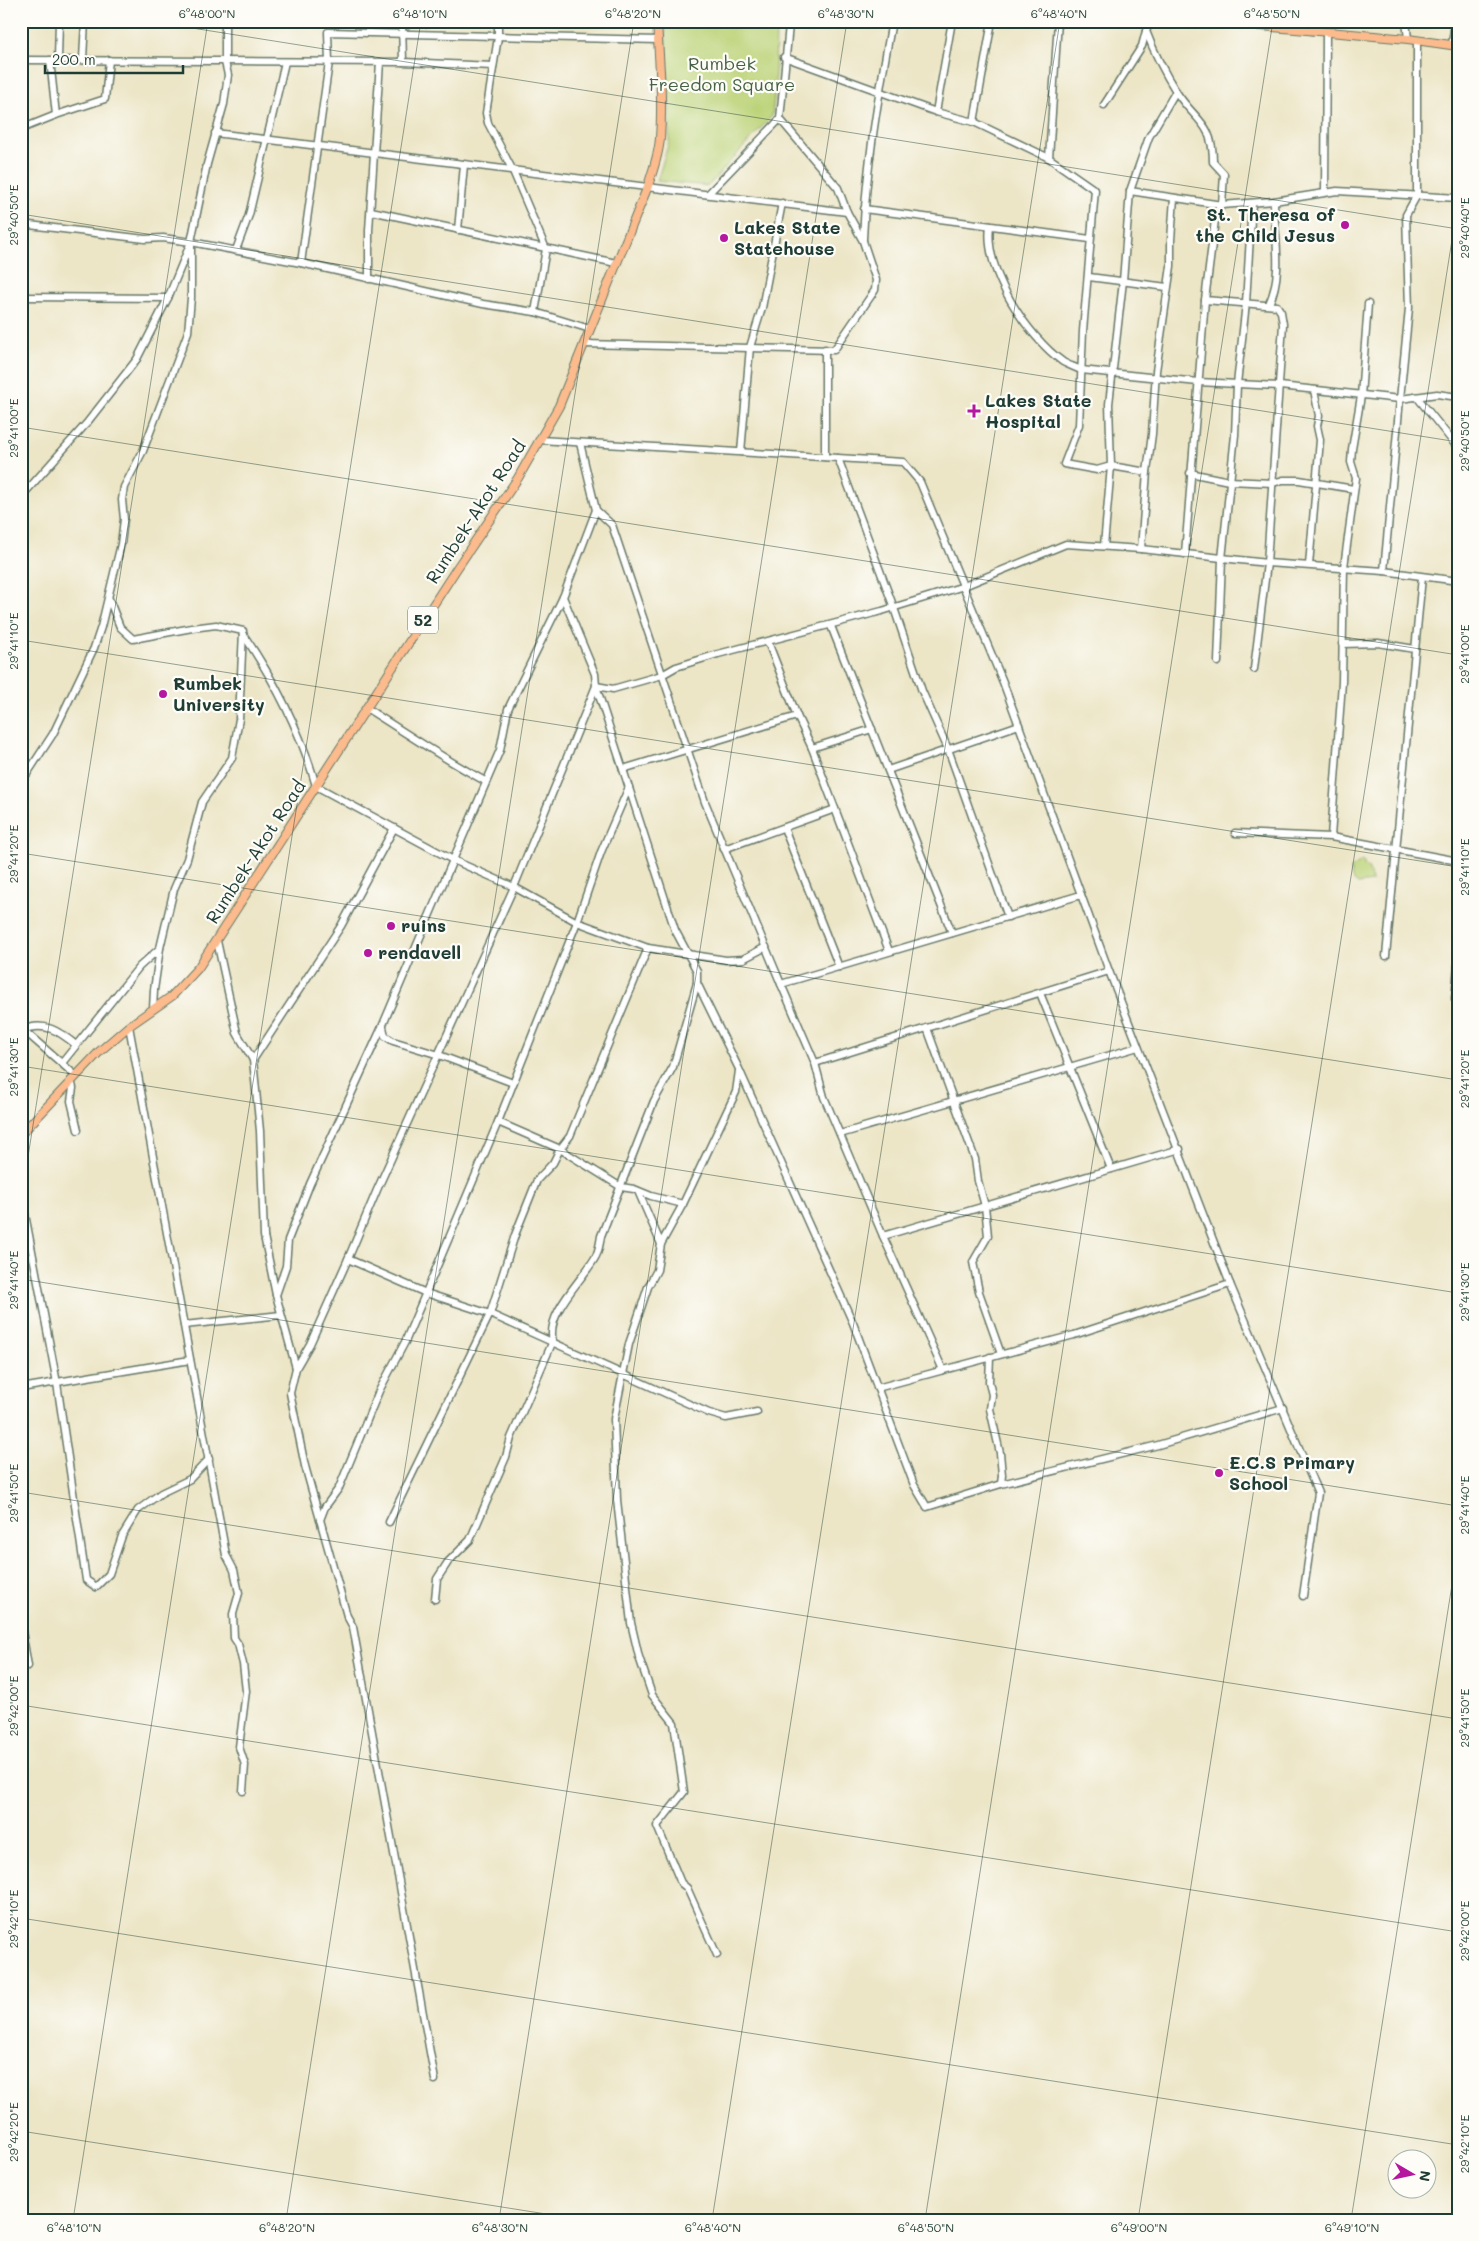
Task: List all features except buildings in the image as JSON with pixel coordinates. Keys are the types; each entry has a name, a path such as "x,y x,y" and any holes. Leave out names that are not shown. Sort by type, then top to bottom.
{"main road":[{"name":"Rumbek-Akot Road","path":"21,1134 73,1077 128,1026 172,996 187,981 217,941 457,568 518,478 540,440 559,406 648,186 660,139 657,21"},
{"path":"1206,21 1237,22 1408,39 1455,46"}],"street":[{"path":"58,60 59,21"},
{"path":"83,59 85,21"},
{"path":"21,497 86,424 137,359 168,298 190,242 215,133 224,104 228,76 225,62 225,21"},
{"path":"402,21 403,62"},
{"path":"498,21 498,37 486,102 488,123 514,171 546,248 535,312"},
{"path":"863,241 864,209 879,92 892,21"},
{"path":"936,112 952,21"},
{"path":"974,122 992,21"},
{"path":"1049,158 1058,21"},
{"path":"1104,105 1142,46 1151,21"},
{"path":"1312,30 1313,21"},
{"path":"1406,21 1408,39"},
{"path":"1455,21 1455,46"},
{"path":"708,194 780,119 784,57 790,22"},
{"path":"1146,31 1176,91 1188,110 1200,118 1209,132 1213,150 1213,162 1224,174 1222,206 1216,212 1205,300 1185,554"},
{"path":"301,263 328,62 328,32 658,40"},
{"path":"1325,192 1326,32"},
{"path":"1384,571 1409,308 1406,215 1417,195 1417,41"},
{"path":"784,57 936,112 974,122 1049,158 1095,190 1081,370 1079,425 1064,464 1097,470 1111,466 1147,472"},
{"path":"21,60 403,62 492,66"},
{"path":"50,60 56,115"},
{"path":"21,129 105,99 109,60"},
{"path":"236,250 249,215 284,62"},
{"path":"369,279 380,62"},
{"path":"1104,546 1111,466 1109,404 1114,374 1130,191 1149,138 1176,91"},
{"path":"584,344 834,350 875,290 876,280 863,241 838,188 780,119"},
{"path":"215,133 848,212"},
{"path":"458,230 464,165"},
{"path":"1130,191 1222,206 1274,202 1337,190 1458,198"},
{"path":"1141,549 1156,376 1171,266 1170,240 1174,198"},
{"path":"1269,304 1274,294 1278,268 1274,202"},
{"path":"741,452 750,347 762,308 782,203"},
{"path":"1218,662 1222,559 1246,303 1252,203"},
{"path":"864,209 1090,239"},
{"path":"371,211 616,263"},
{"path":"21,224 137,238 164,238 236,250 483,304 535,312 590,329"},
{"path":"990,226 989,241 995,267 1015,309 1043,343 1064,362 1081,370 1156,376 1198,382 1280,386 1400,400 1437,394 1458,397"},
{"path":"21,784 53,734 94,648 109,599 121,544 124,519 122,500 124,487 143,451 188,332 191,298 190,242"},
{"path":"1089,277 1167,286"},
{"path":"21,297 168,298"},
{"path":"1205,300 1277,306 1281,312 1283,324 1267,563 1254,669"},
{"path":"1331,837 1342,682 1344,567 1356,478 1351,462 1361,396 1368,304"},
{"path":"824,350 825,457"},
{"path":"1309,565 1320,440 1317,426 1319,416 1314,390"},
{"path":"1417,397 1458,448"},
{"path":"540,440 903,462 920,482 964,586 1019,725 1109,972 1180,1149 1230,1284 1318,1493 1303,1596"},
{"path":"580,443 596,510 612,525 687,750 724,849 815,1063 824,1097 943,1370"},
{"path":"838,458 894,608 922,691 948,748 1008,917"},
{"path":"1190,473 1229,481 1273,483 1283,480 1354,489"},
{"path":"276,1295 286,1266 288,1240 310,1184 382,1027 454,860 485,781 500,750 508,710 563,597 596,510"},
{"path":"596,686 613,689 662,675 684,664 894,608 964,586 1066,544 1141,549 1267,563 1344,567 1458,581"},
{"path":"1386,956 1422,577"},
{"path":"435,1599 437,1579 448,1562 470,1540 506,1457 511,1438 553,1342 550,1334 563,1300 596,1255 654,1101 673,1066 697,983 697,971 675,930 596,686 595,674 563,597"},
{"path":"109,599 120,627 133,639 216,625 243,631 279,694 308,755 316,786 454,860 514,887 577,922 648,948 726,960 743,959 766,947"},
{"path":"831,626 952,933"},
{"path":"153,1009 160,948 174,890 187,859 202,802 232,758 239,719 243,634"},
{"path":"768,642 797,716 812,748 889,951"},
{"path":"1342,644 1378,643 1415,649"},
{"path":"435,2080 353,1627 347,1616 305,1466 290,1394 296,1368 310,1344 514,887 596,686"},
{"path":"366,708 425,744 441,757 485,781"},
{"path":"623,769 797,716"},
{"path":"888,770 1019,725"},
{"path":"812,748 872,729"},
{"path":"320,1521 325,1507 339,1488 379,1391 405,1342 498,1122 577,922 601,852 629,788"},
{"path":"724,849 835,809"},
{"path":"253,1060 341,926 394,828"},
{"path":"784,828 839,966"},
{"path":"1235,833 1331,837 1396,848 1458,862"},
{"path":"781,984 1081,894"},
{"path":"217,941 237,1033 253,1060 260,1131 264,1236 276,1295 296,1368"},
{"path":"62,1063 139,967 160,948"},
{"path":"389,1522 490,1314 515,1235 537,1180 554,1163 560,1149 570,1136 648,948"},
{"path":"1455,999 1458,965"},
{"path":"815,1063 1109,972"},
{"path":"697,983 739,1069 853,1323 914,1485 927,1507 1001,1484 1158,1445 1283,1408"},
{"path":"1040,993 1111,1169"},
{"path":"128,1026 226,1555 234,1570 239,1593 233,1614 234,1638 238,1644 243,1664 246,1691 240,1724 239,1747 245,1766 243,1791"},
{"path":"382,1027 385,1036 393,1041 439,1055 513,1083"},
{"path":"22,1030 53,1028 76,1045"},
{"path":"927,1028 952,1101 976,1159 978,1182 985,1206 988,1236 973,1262 979,1292 1001,1354"},
{"path":"22,1030 62,1063 73,1077 71,1101 78,1130"},
{"path":"840,1134 1138,1047"},
{"path":"717,1955 687,1888 681,1883 658,1826 684,1792 674,1723 652,1695 639,1657 631,1623 617,1500 614,1419 632,1336 648,1287 657,1270 661,1244 683,1204 736,1092 739,1069"},
{"path":"498,1122 560,1149 621,1187 683,1204"},
{"path":"883,1236 1180,1149"},
{"path":"638,1191 661,1244"},
{"path":"21,1193 56,1382 86,1580 96,1587 109,1574 122,1536 138,1510 160,1494 190,1479 208,1459"},
{"path":"348,1259 426,1292 490,1314 709,1413 726,1418 757,1412"},
{"path":"877,1388 1074,1335 1230,1284"},
{"path":"184,1325 282,1315"},
{"path":"990,1357 989,1382 992,1395 990,1409 1000,1453 1001,1484"},
{"path":"21,1388 190,1360"},
{"path":"21,1625 28,1666"}],"green space":[{"name":"Rumbek Freedom Square","path":"665,21 776,21 775,88 772,116 708,186 657,181 669,142 670,108"},
{"path":"1362,861 1365,864 1363,866 1368,867 1372,882 1358,884 1352,879 1351,869"}],"place":[{"name":"St. Theresa of the Child Jesus","path":"1345,225"},
{"name":"Lakes State Statehouse","path":"724,238"},
{"name":"Lakes State Hospital","path":"974,411"},
{"name":"Rumbek University","path":"163,694"},
{"name":"ruins","path":"391,926"},
{"name":"rendavell","path":"368,953"},
{"name":"E.C.S Primary School","path":"1219,1473"}]}
